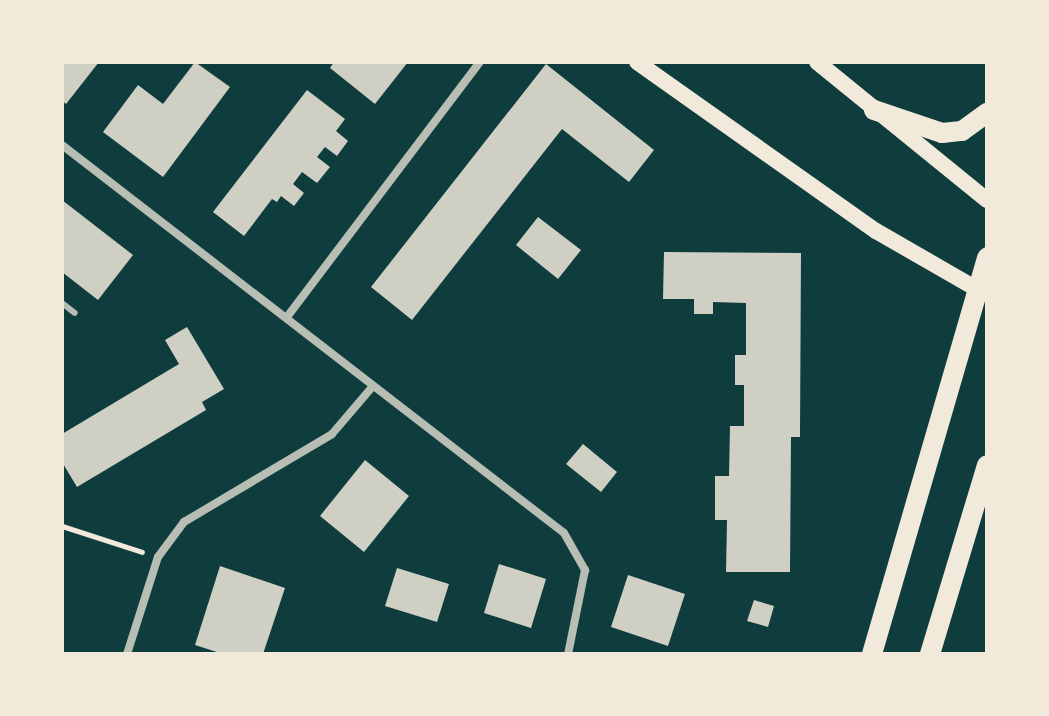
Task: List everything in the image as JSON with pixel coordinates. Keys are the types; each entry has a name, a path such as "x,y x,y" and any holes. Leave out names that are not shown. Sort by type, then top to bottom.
{"main road":[{"path":"637,62 864,223 977,289"},
{"path":"817,62 987,200"},
{"path":"874,110 942,133 962,131 987,113"},
{"path":"872,654 987,257"},
{"path":"930,654 987,465"}],"street":[{"path":"287,317 480,62"},
{"path":"62,145 564,533 585,570 568,654"},
{"path":"127,654 158,557 184,522 332,434 373,386"}],"lane":[{"path":"62,303 75,313"}],"path":[{"path":"62,526 158,557"}],"building":[{"path":"62,62 99,62 66,104 62,101"},
{"path":"195,62 230,87 163,177 103,132 138,85 163,104"},
{"path":"334,62 408,62 375,104 330,68"},
{"path":"546,64 654,150 629,182 562,129 412,320 371,287"},
{"path":"307,90 345,119 336,131 348,141 337,156 325,147 317,157 330,167 317,183 302,172 293,184 304,193 294,206 281,196 277,202 272,199 244,236 213,212"},
{"path":"62,200 133,255 98,300 62,272"},
{"path":"538,217 581,250 558,279 516,245"},
{"path":"664,252 801,253 800,437 791,437 790,572 726,572 727,520 715,520 715,476 729,476 730,426 744,426 744,385 735,385 735,355 746,355 746,303 713,302 713,314 694,314 694,299 663,299"},
{"path":"187,327 224,389 202,402 206,410 77,487 62,462 62,434 179,364 165,340"},
{"path":"583,444 617,472 601,492 566,464"},
{"path":"365,460 409,496 364,552 320,516"},
{"path":"499,564 546,579 531,628 484,613"},
{"path":"220,566 285,588 263,654 223,654 195,645"},
{"path":"397,568 449,584 437,622 385,606"},
{"path":"628,575 685,594 668,646 611,627"},
{"path":"754,600 774,606 768,627 747,621"}]}
